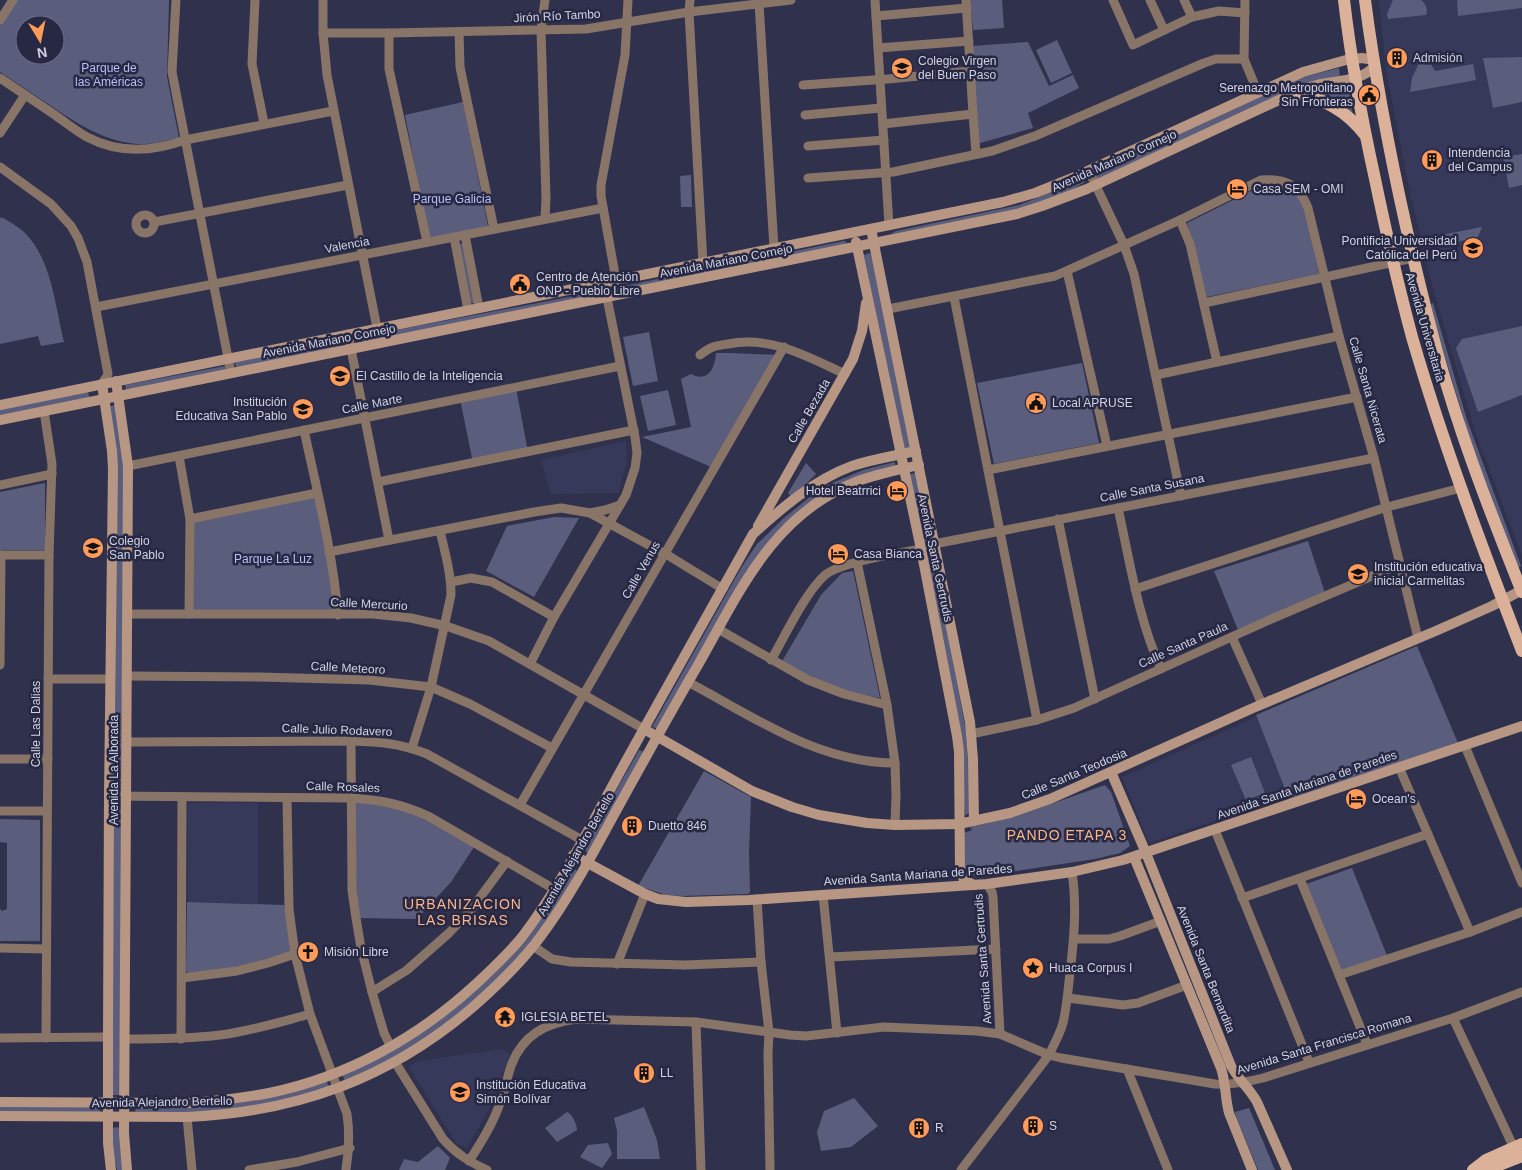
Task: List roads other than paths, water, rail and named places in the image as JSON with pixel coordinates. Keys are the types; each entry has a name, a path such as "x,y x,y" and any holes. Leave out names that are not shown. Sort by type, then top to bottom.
{"main road":[{"path":"1345,6 1356,16 1366,6"},
{"name":"Avenida Universitaria","path":"1345,6 1355,78 1366,136 1393,262 1412,337 1461,488 1522,651"},
{"name":"Avenida Universitaria","path":"1366,6 1388,144 1431,332 1472,464 1522,591"},
{"name":"Avenida Mariano Cornejo","path":"0,405 102,384 112,378 228,358 871,229 1021,197 1052,187 1089,171 1303,72 1352,59 1374,64 1368,73 1355,78 1314,86 1294,93 1096,185 1018,214 0,420"},
{"path":"1294,93 1316,98 1336,107 1352,120 1366,136"},
{"name":"Avenida Santa Gertrudis","path":"871,229 971,734 974,821"},
{"name":"Avenida Santa Gertrudis","path":"854,232 921,549 957,736 960,870 964,880 974,885"},
{"name":"Calle Bezada","path":"753,534 853,359 862,330 867,293"},
{"name":"Avenida La Alborada","path":"112,378 119,396 128,466 124,1039 124,1144 127,1170"},
{"name":"Avenida La Alborada","path":"102,384 113,469 108,1037 108,1143 111,1170"},
{"name":"Avenida Alejandro Bertello","path":"0,1102 188,1103 242,1097 289,1088 333,1074 391,1047 424,1027 444,1012 492,969 521,937 554,889 753,534 783,507 822,480 852,466 871,460 916,452"},
{"name":"Avenida Alejandro Bertello","path":"0,1116 187,1117 267,1108 338,1088 395,1062 443,1031 503,979 533,946 562,906 718,629 770,545 787,527 824,498 874,476 919,465"},
{"name":"Calle Santa Teodosia","path":"644,729 752,791 792,807 819,815 867,823 895,825 959,824 1028,807 1522,591"},
{"name":"Avenida Santa Mariana de Paredes","path":"573,855 645,894 658,899 686,902 824,899 987,884 1107,865 1522,726"},
{"name":"Avenida Santa Bernardita","path":"1111,772 1146,853 1231,1066 1257,1102 1287,1170"},
{"name":"Avenida Santa Bernardita","path":"1134,857 1221,1068 1226,1084 1229,1114 1252,1170"},
{"path":"1473,1170 1494,1168 1519,1149"}],"street":[{"path":"0,20 13,0"},
{"path":"176,0 172,72 231,373"},
{"path":"256,0 252,64 264,123"},
{"path":"323,0 323,33 327,75 377,328"},
{"path":"545,0 541,30 545,219"},
{"path":"616,280 600,196 625,55 628,0"},
{"path":"690,0 689,12 703,263"},
{"name":"Jirón Río Tambo","path":"323,33 586,29 689,12 791,0"},
{"path":"875,0 889,225"},
{"path":"1114,0 1133,45 1192,17 1219,11 1245,13"},
{"path":"1150,0 1164,30"},
{"path":"1184,0 1192,17"},
{"path":"1245,0 1244,59 1258,94"},
{"path":"759,3 774,248"},
{"path":"876,16 967,4 976,154"},
{"path":"458,32 460,67 494,229"},
{"path":"389,33 389,68 427,242"},
{"path":"878,48 969,40"},
{"path":"808,178 893,172 992,151 1035,136 1204,63 1216,59 1244,59"},
{"path":"803,85 970,71"},
{"path":"0,78 87,137 125,149 165,147 185,140 264,123 333,111"},
{"path":"0,133 25,95"},
{"path":"805,115 881,108"},
{"path":"883,124 973,114"},
{"path":"808,146 884,140"},
{"path":"0,167 51,204 70,226 84,250 112,378"},
{"path":"1089,171 1124,246 1134,274 1181,496"},
{"name":"Calle Santa Nicerata","path":"1180,220 1261,180 1274,179 1285,182 1296,188 1304,197 1339,336 1387,507 1418,638"},
{"path":"154,222 348,185"},
{"name":"Valencia","path":"96,307 602,208"},
{"path":"888,309 1045,278 1067,271 1180,220 1190,244 1217,362"},
{"path":"465,235 474,309"},
{"path":"454,237 474,309"},
{"path":"1204,302 1413,258"},
{"path":"1067,271 1108,446"},
{"path":"530,664 554,617 626,495 636,468 637,453 634,430 604,283"},
{"path":"954,297 1037,720"},
{"path":"348,334 390,540"},
{"path":"1156,375 1339,336"},
{"path":"700,355 709,348 735,342 756,342 784,347 845,374"},
{"name":"Calle Venus","path":"520,805 784,347"},
{"name":"Calle Marte","path":"128,466 620,366"},
{"path":"988,470 1357,397"},
{"name":"Calle Las Dalias","path":"44,411 52,453 49,555 46,1038"},
{"path":"304,430 336,589 338,614"},
{"path":"378,482 634,430"},
{"path":"178,456 190,519 189,614"},
{"name":"Calle Santa Susana","path":"934,544 1374,458"},
{"path":"0,485 52,474"},
{"path":"1135,589 1387,507 1461,488"},
{"path":"190,519 317,493"},
{"path":"590,513 620,505"},
{"path":"329,552 560,508 590,513 723,589"},
{"path":"1118,508 1146,631 1161,669"},
{"path":"1058,520 1095,699"},
{"path":"412,748 431,687 446,626 451,595 448,561 440,531"},
{"path":"771,660 796,616 816,585 826,574 842,566 857,562 921,549"},
{"path":"0,666 0,555 49,555"},
{"path":"857,562 887,704 895,763 895,825"},
{"name":"Calle Santa Paula","path":"971,734 1037,720 1074,708 1400,564"},
{"path":"451,582 471,578 492,582 554,617"},
{"name":"Calle Mercurio","path":"127,614 373,614 411,618 446,626 489,641 644,729"},
{"path":"718,629 808,680 830,689 887,704"},
{"path":"1232,637 1262,704"},
{"name":"Calle Meteoro","path":"127,676 369,680 431,687 470,704 552,748"},
{"path":"48,679 110,679"},
{"path":"688,682 770,728 800,742 854,759 895,763"},
{"path":"351,741 352,890 358,933 366,970 384,1033 391,1047"},
{"name":"Calle Julio Rodavero","path":"126,742 388,742 427,754 582,840"},
{"path":"1465,746 1522,883"},
{"path":"0,759 48,759"},
{"path":"1399,767 1470,932"},
{"name":"Calle Rosales","path":"109,796 352,798 378,800 407,807 428,816 554,889"},
{"path":"180,1039 182,797"},
{"path":"287,798 289,909 295,954 310,1014 347,1114 350,1148 346,1170"},
{"path":"0,811 47,811"},
{"path":"1214,830 1309,1062"},
{"path":"1242,898 1428,834"},
{"path":"372,992 407,970 449,933 470,911 507,861"},
{"path":"961,1170 1049,1054 1056,1041 1068,998 1074,940 1075,898 1072,872"},
{"path":"1300,879 1367,1044"},
{"name":"Avenida Santa Gertrudis","path":"987,884 993,897 1000,1034"},
{"path":"617,964 645,894"},
{"path":"757,899 769,1032 770,1170"},
{"path":"824,899 837,1033"},
{"path":"1339,975 1470,932 1522,912"},
{"path":"1074,940 1120,936 1161,921"},
{"path":"533,946 547,956 560,961 685,965 762,962"},
{"path":"0,948 46,949"},
{"path":"830,957 996,949"},
{"path":"182,978 237,971 295,954"},
{"path":"366,970 376,978 390,980"},
{"path":"1068,998 1123,1005 1138,1003 1187,985"},
{"name":"Avenida Santa Francisca Romana","path":"469,1161 494,1120 511,1066 517,1054 537,1032 546,1026 561,1021 576,1019 696,1022 790,1036 837,1033 864,1028 894,1027 977,1031 1000,1034 1049,1054 1127,1070 1215,1084 1226,1084 1242,1083 1263,1078 1453,1018 1522,992"},
{"path":"124,1039 180,1039 220,1035 257,1029 310,1014"},
{"path":"1453,1018 1519,1149"},
{"path":"696,1022 701,1170"},
{"path":"0,1038 108,1037"},
{"path":"395,1062 451,1149 487,1170"},
{"path":"1127,1070 1168,1170"},
{"path":"187,1117 192,1170"},
{"path":"249,1170 296,1166 350,1148"}],"place":[{"name":"Admisión","path":"1397,58"},
{"name":"Colegio Virgen del Buen Paso","path":"902,68"},
{"name":"Serenazgo Metropolitano Sin Fronteras","path":"1369,95"},
{"name":"Intendencia del Campus","path":"1432,160"},
{"name":"Casa SEM - OMI","path":"1237,189"},
{"name":"Pontificia Universidad Católica del Perú","path":"1473,248"},
{"name":"Centro de Atención ONP - Pueblo Libre","path":"520,284"},
{"name":"El Castillo de la Inteligencia","path":"340,376"},
{"name":"Local APRUSE","path":"1036,403"},
{"name":"Institución Educativa San Pablo","path":"303,409"},
{"name":"Hotel Beatrrici","path":"897,491"},
{"name":"Colegio San Pablo","path":"93,548"},
{"name":"Casa Bianca","path":"838,554"},
{"name":"Institución educativa inicial Carmelitas","path":"1358,574"},
{"name":"Ocean's","path":"1356,799"},
{"name":"Duetto 846","path":"632,826"},
{"name":"Misión Libre","path":"308,952"},
{"name":"Huaca Corpus I","path":"1033,968"},
{"name":"IGLESIA BETEL","path":"505,1017"},
{"name":"LL","path":"644,1073"},
{"name":"Institución Educativa Simón Bolívar","path":"460,1092"},
{"name":"S","path":"1033,1126"},
{"name":"R","path":"919,1128"}],"district":[{"name":"PANDO ETAPA 3","path":"1067,835"},
{"name":"URBANIZACION LAS BRISAS","path":"463,912"}],"park label":[{"name":"Parque de las Américas","path":"109,75"},
{"name":"Parque Galicia","path":"452,199"},
{"name":"Parque La Luz","path":"273,559"}]}
